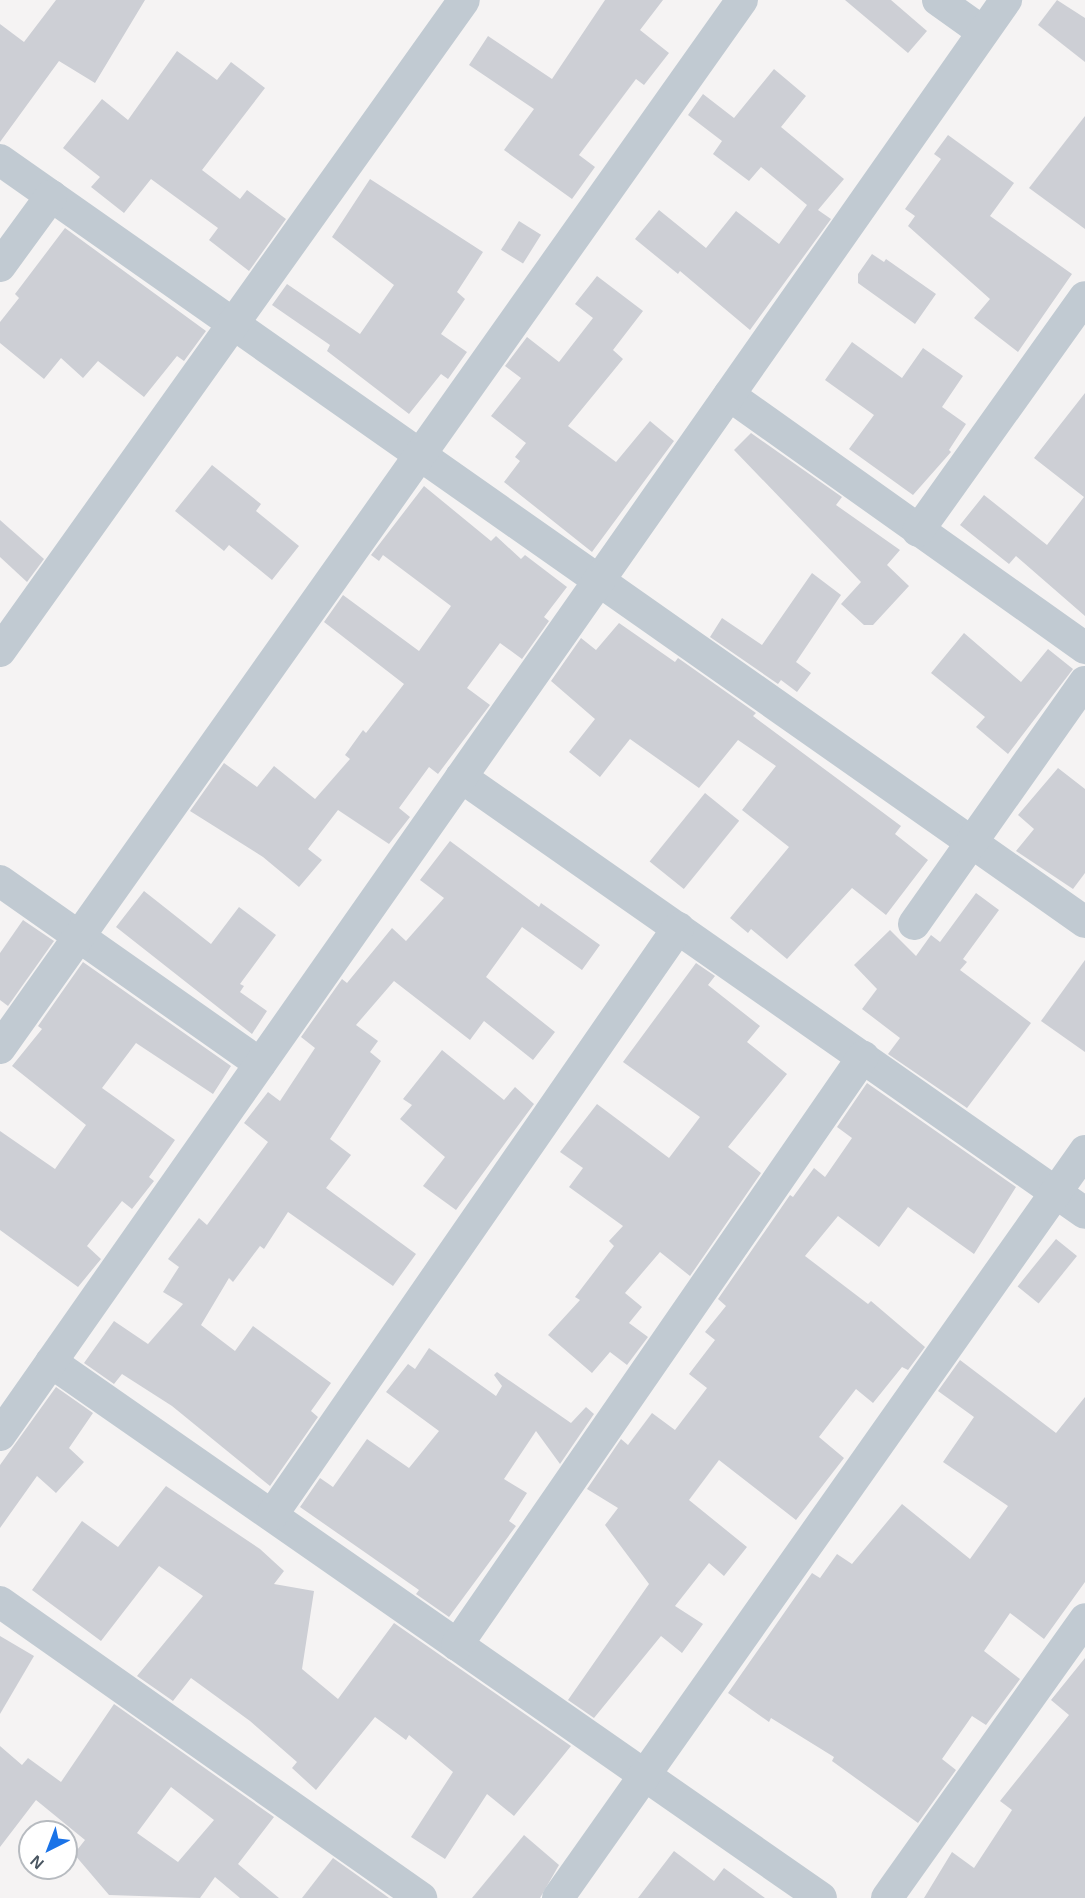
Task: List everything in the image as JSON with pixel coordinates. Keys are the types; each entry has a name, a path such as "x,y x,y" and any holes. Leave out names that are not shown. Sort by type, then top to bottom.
{"street":[{"path":"0,651 464,0"},
{"path":"0,1048 742,0"},
{"path":"938,0 983,32"},
{"path":"0,1435 1006,0"},
{"path":"0,160 1085,922"},
{"path":"0,267 51,195"},
{"path":"918,531 1085,297"},
{"path":"729,396 1085,648"},
{"path":"915,924 1085,682"},
{"path":"461,777 1085,1213"},
{"path":"0,881 260,1064"},
{"path":"272,1515 678,928"},
{"path":"457,1645 863,1057"},
{"path":"558,1898 1085,1151"},
{"path":"51,1362 821,1898"},
{"path":"0,1602 421,1898"},
{"path":"887,1898 1085,1619"}],"building":[{"path":"56,0 145,0 95,83 59,61 0,142 0,24 24,42"},
{"path":"605,0 663,0 640,30 669,53 644,85 636,79 579,155 595,167 572,199 504,150 534,109 469,65 488,36 552,79"},
{"path":"845,0 891,0 927,31 908,53"},
{"path":"1057,0 1085,18 1085,62 1038,25"},
{"path":"177,51 217,80 231,62 265,88 202,170 240,199 247,190 286,219 249,271 209,240 218,228 151,179 124,213 91,187 100,177 63,148 102,99 128,120"},
{"path":"774,69 806,96 781,127 844,179 818,210 831,219 750,330 680,271 678,274 635,239 659,210 706,248 736,211 779,244 807,205 761,167 749,181 713,154 722,141 688,115 703,94 734,118"},
{"path":"1085,116 1085,229 1029,188"},
{"path":"948,135 1014,183 990,216 1072,274 1018,352 974,318 990,299 908,226 915,216 905,209 941,159 934,154"},
{"path":"370,179 483,252 457,292 465,299 441,334 467,352 448,379 441,374 409,414 327,351 330,345 272,305 287,284 360,334 394,285 332,237"},
{"path":"519,221 541,235 523,264 501,250"},
{"path":"65,228 206,331 184,361 177,356 144,397 98,361 83,378 61,358 44,379 0,343 0,322 19,298 15,294"},
{"path":"872,254 884,262 886,259 936,294 915,324 858,283 858,274"},
{"path":"597,276 643,311 613,350 623,359 568,426 616,462 650,421 674,441 592,552 504,482 520,461 515,457 526,443 491,416 521,378 505,366 527,337 559,362 593,318 575,304"},
{"path":"852,342 902,378 923,348 963,376 942,407 966,424 949,450 951,452 913,495 849,449 874,415 825,380"},
{"path":"1085,393 1085,616 1016,556 1009,564 960,525 984,495 1047,545 1084,497 1034,458"},
{"path":"751,433 842,497 836,505 900,550 887,565 909,586 873,625 864,625 841,604 861,582 734,450"},
{"path":"212,465 261,504 256,511 299,546 272,580 229,545 224,551 175,511"},
{"path":"424,486 491,541 496,536 521,559 525,555 567,587 544,617 549,621 522,659 500,643 467,688 490,705 438,774 429,767 399,808 410,817 389,844 338,810 308,849 322,860 299,887 263,857 190,811 224,763 257,787 274,766 315,799 350,759 345,755 363,730 366,733 404,684 324,622 343,595 419,651 451,606 383,555 379,561 371,555"},
{"path":"0,520 44,559 27,582 0,557"},
{"path":"812,573 841,595 796,662 811,673 797,692 781,680 778,684 710,637 722,618 762,645"},
{"path":"619,623 675,662 678,658 756,713 753,716 901,826 895,834 928,860 886,915 852,888 787,959 751,929 748,933 730,918 789,847 742,810 776,766 738,740 699,788 630,739 600,777 569,752 595,719 551,681 581,638 596,650"},
{"path":"964,633 1021,682 1048,649 1073,669 1008,754 976,727 985,717 931,673"},
{"path":"1058,768 1085,789 1085,873 1073,889 1016,851 1034,829 1018,815"},
{"path":"705,793 739,821 684,889 650,861"},
{"path":"450,841 539,907 541,903 600,945 582,970 522,927 486,977 555,1032 533,1060 484,1021 470,1040 394,981 356,1025 378,1041 370,1052 381,1061 330,1139 351,1155 326,1188 416,1254 393,1286 288,1212 264,1249 260,1246 233,1282 229,1278 201,1325 235,1351 253,1326 331,1383 311,1411 318,1417 270,1486 172,1406 122,1374 114,1384 84,1363 114,1321 148,1344 183,1304 163,1292 179,1267 168,1259 199,1218 207,1225 268,1142 244,1123 268,1092 280,1101 315,1048 301,1037 342,979 347,983 392,928 406,941 444,898 420,880"},
{"path":"144,891 211,944 239,907 276,935 240,984 244,986 240,992 267,1011 252,1034 116,927"},
{"path":"976,893 999,910 963,959 967,962 960,970 1031,1023 967,1108 888,1054 900,1038 862,1009 877,989 854,965 890,930 916,956 931,935 940,942"},
{"path":"23,920 54,941 8,1006 0,1000 0,953"},
{"path":"1085,960 1085,1052 1041,1021"},
{"path":"83,962 231,1066 213,1094 136,1043 102,1088 175,1140 149,1177 154,1181 132,1209 122,1201 87,1246 101,1259 78,1287 0,1230 0,1131 55,1169 86,1125 12,1066 42,1029 38,1026"},
{"path":"696,963 715,976 708,985 760,1026 747,1042 787,1074 728,1147 761,1173 690,1276 660,1252 625,1293 642,1307 629,1323 648,1337 627,1365 610,1352 592,1373 548,1335 580,1300 575,1297 614,1246 609,1241 623,1226 569,1187 583,1168 560,1152 597,1104 669,1158 700,1117 623,1062"},
{"path":"442,1050 504,1100 515,1087 534,1104 456,1210 423,1186 445,1157 400,1119 412,1105 403,1099"},
{"path":"867,1083 1016,1187 974,1254 908,1207 879,1247 838,1216 805,1256 868,1304 871,1301 925,1347 908,1370 902,1367 873,1403 856,1389 819,1437 844,1458 796,1520 719,1460 689,1500 747,1547 724,1576 709,1563 675,1606 703,1624 682,1653 661,1636 594,1718 568,1700 649,1584 605,1525 618,1508 587,1489 621,1439 628,1445 652,1413 675,1430 707,1388 689,1374 715,1340 705,1332 726,1306 718,1299 790,1195 793,1197 814,1168 825,1177 852,1138 837,1127"},
{"path":"1056,1239 1077,1256 1039,1303 1018,1286"},
{"path":"429,1348 496,1396 502,1386 494,1375 497,1372 571,1423 586,1407 594,1414 560,1464 536,1431 504,1479 527,1493 509,1521 516,1526 449,1617 416,1594 419,1590 300,1507 320,1478 333,1487 367,1439 409,1468 439,1431 386,1392 408,1364 415,1369"},
{"path":"960,1360 1056,1433 1085,1397 1085,1582 1044,1639 1010,1613 984,1651 1020,1679 986,1725 972,1716 942,1759 956,1770 918,1823 832,1761 834,1757 771,1718 769,1722 728,1693 812,1573 820,1578 837,1554 852,1564 902,1504 970,1559 1008,1506 943,1462 974,1417 938,1391"},
{"path":"56,1387 93,1413 69,1448 84,1462 56,1493 37,1476 0,1528 0,1465"},
{"path":"166,1486 260,1549 284,1571 274,1584 314,1591 302,1669 338,1699 394,1623 571,1746 514,1816 487,1794 445,1859 411,1837 453,1772 409,1735 406,1740 375,1717 316,1790 292,1768 297,1762 250,1721 191,1678 173,1701 137,1676 203,1596 159,1566 101,1641 32,1590 82,1521 118,1547"},
{"path":"0,1636 34,1656 0,1714"},
{"path":"1085,1658 1085,1898 924,1898 952,1852 974,1868 1012,1810 1000,1801 1069,1715 1051,1700"},
{"path":"114,1704 274,1817 238,1864 279,1898 240,1898 215,1877 200,1898 109,1895 78,1859 78,1849 85,1840 78,1834 78,1820 60,1820 36,1800 21,1820 18,1820 18,1824 0,1847 0,1746 22,1765 28,1758 61,1782","holes":["171,1787 214,1820 178,1862 137,1833"]},
{"path":"524,1835 559,1865 540,1898 472,1898"},
{"path":"674,1851 714,1881 724,1868 765,1898 638,1898"},
{"path":"333,1858 385,1895 389,1898 302,1898"}]}
